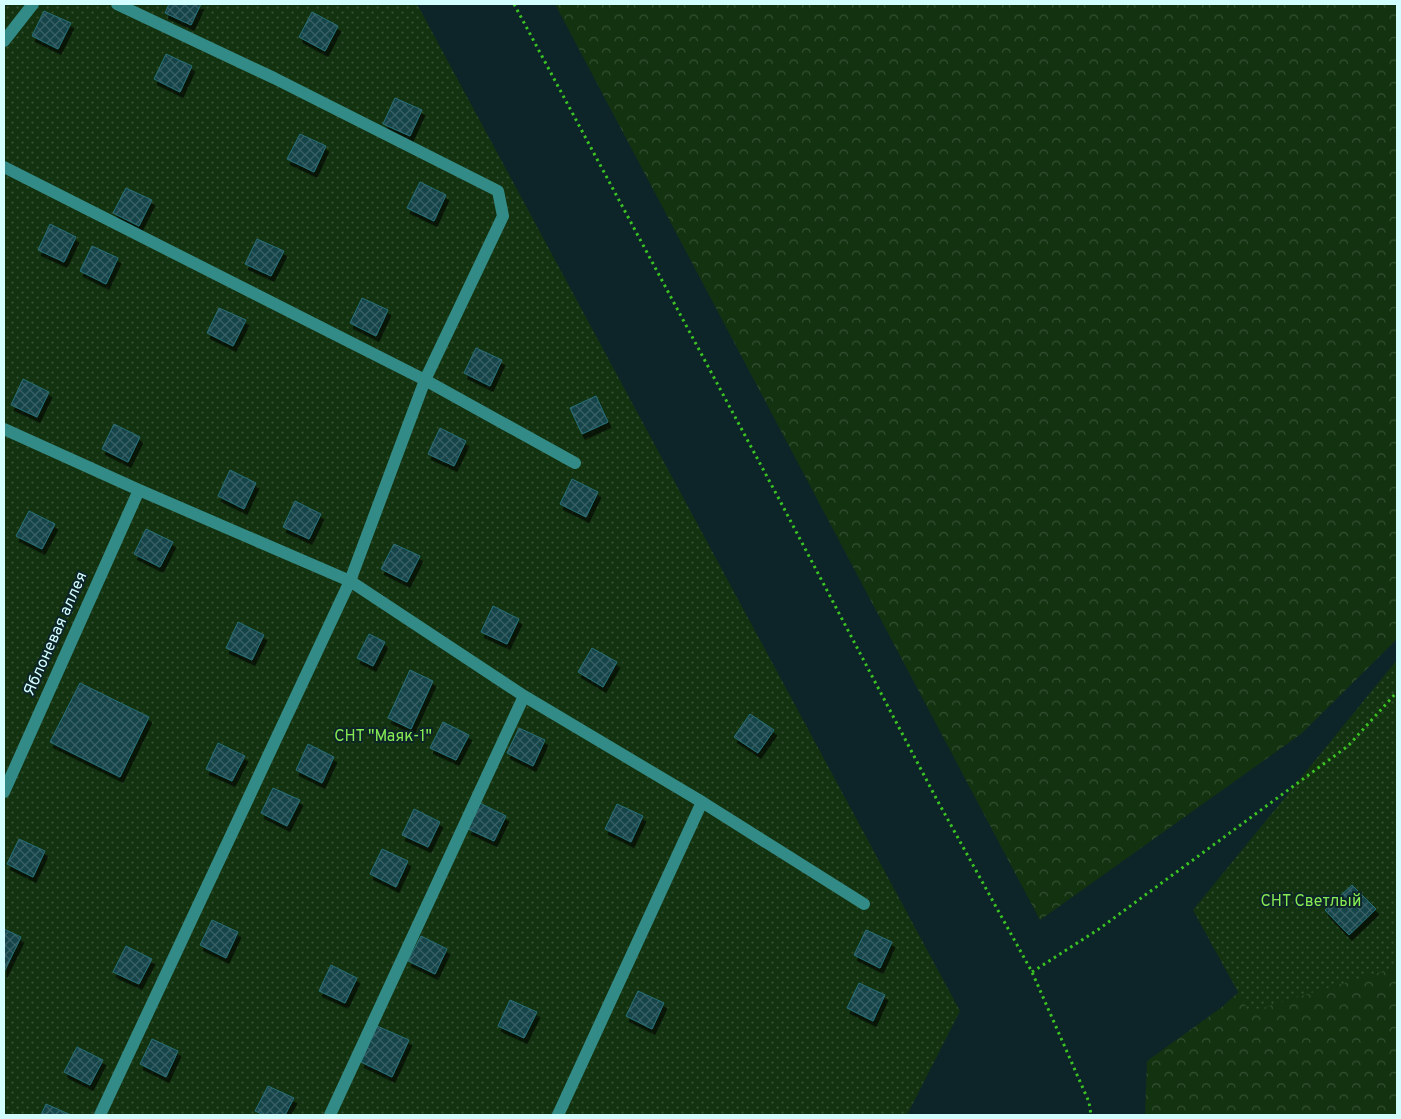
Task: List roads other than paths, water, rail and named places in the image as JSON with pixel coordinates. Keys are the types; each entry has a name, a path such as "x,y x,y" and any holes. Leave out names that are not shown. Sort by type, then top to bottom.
{"lane":[{"path":"4,41 33,4"},
{"path":"100,1115 350,581 425,380 503,216 498,191 274,78 117,4"},
{"path":"4,167 425,380 575,463"},
{"path":"4,429 139,490 350,581 524,696 702,802 864,904"},
{"name":"Яблоневая аллея","path":"4,792 139,490"},
{"path":"330,1115 524,696"},
{"path":"558,1115 702,802"}],"park label":[{"name":"СНТ \"Маяк-1\"","path":"383,737"},
{"name":"СНТ Светлый","path":"1311,902"}]}
